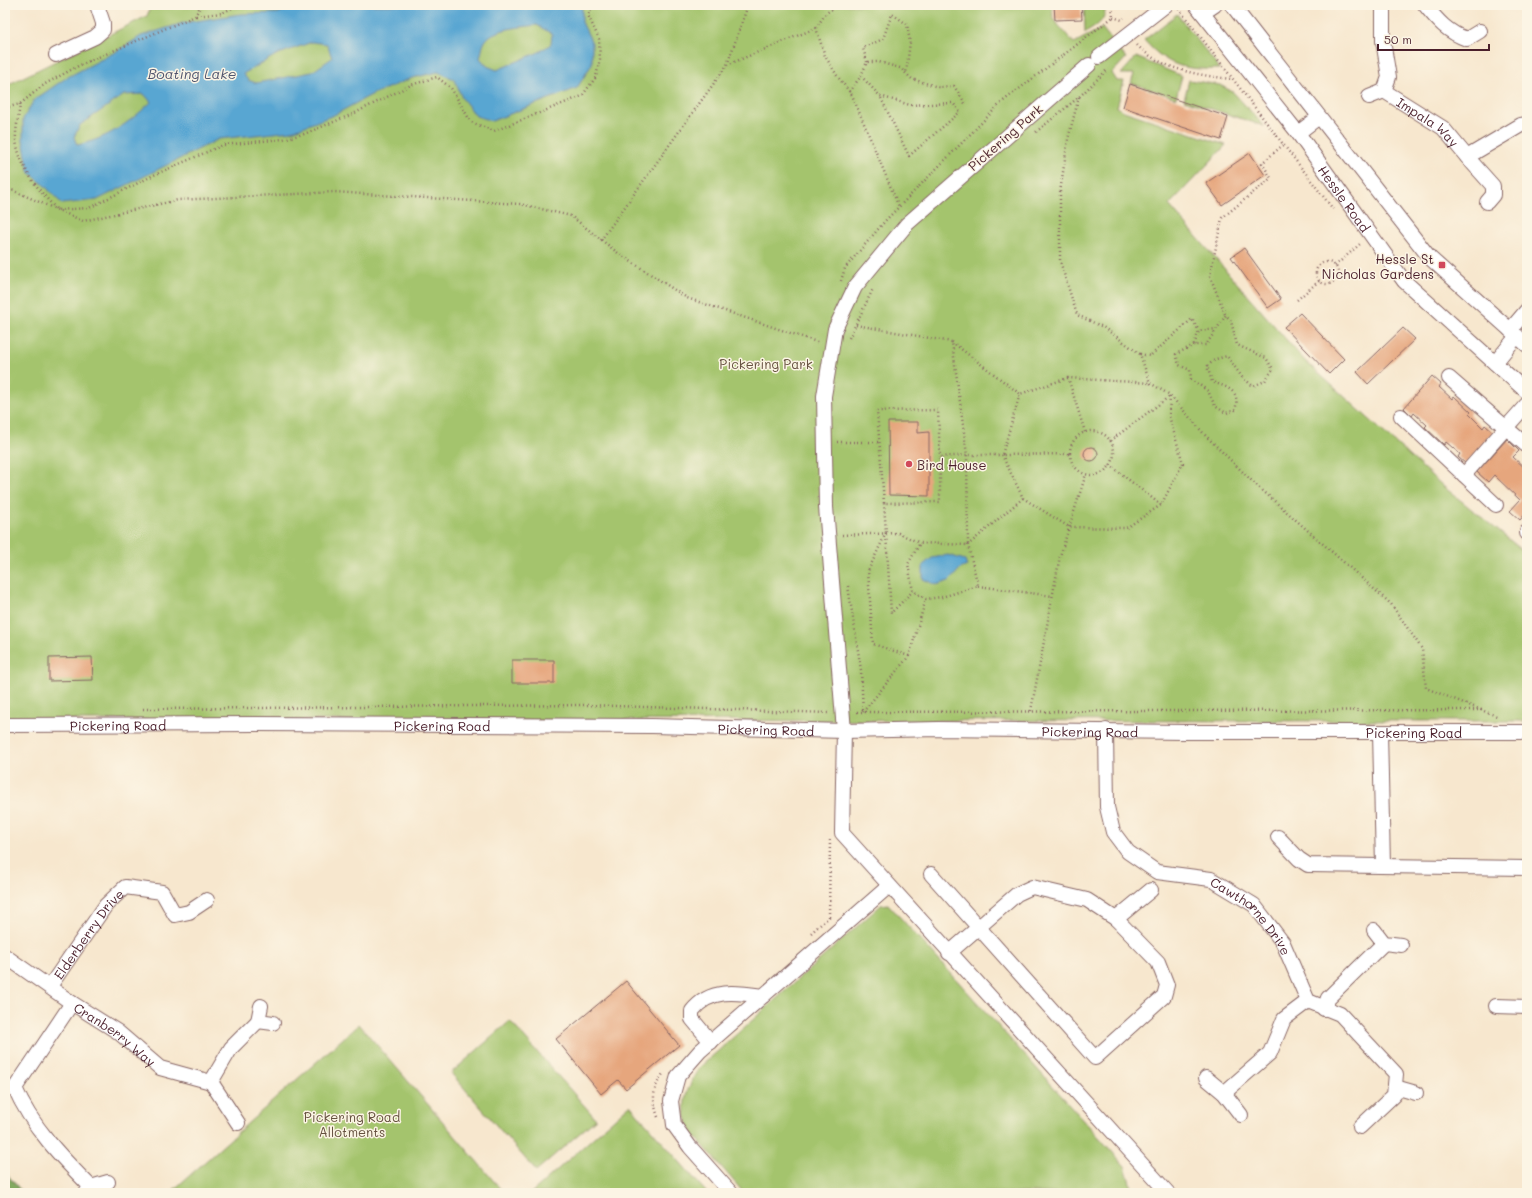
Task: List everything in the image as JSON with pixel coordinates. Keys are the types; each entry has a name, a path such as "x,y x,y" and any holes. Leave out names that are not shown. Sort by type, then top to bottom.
{"street":[{"path":"56,56 95,37 103,30 103,23 96,5"},
{"path":"1200,9 1215,5"},
{"path":"1232,5 1430,258 1518,337"},
{"path":"1425,5 1440,24 1455,35 1467,39 1480,31"},
{"name":"Pickering Park","path":"1168,1193 949,953 842,833 844,731 826,507 824,396 835,329 854,287 907,224 1067,82 1171,6"},
{"name":"Impala Way","path":"1369,97 1384,91 1389,77 1384,41 1384,8"},
{"name":"Hessle Road","path":"1200,9 1298,132 1404,281 1527,392"},
{"name":"Impala Way","path":"1384,91 1443,128 1492,186 1493,195 1487,202"},
{"path":"1298,132 1319,117"},
{"name":"Impala Way","path":"1467,157 1521,125 1527,124"},
{"path":"1496,363 1518,337 1527,310"},
{"path":"1450,378 1527,446"},
{"path":"1464,475 1527,404"},
{"path":"1401,416 1496,505"},
{"name":"Pickering Road","path":"5,725 256,724 644,726 844,731 939,729 1527,732"},
{"name":"Cawthorne Drive","path":"1106,730 1107,807 1113,832 1128,852 1157,872 1211,878 1254,905 1283,943 1308,1001"},
{"path":"1380,732 1383,866"},
{"path":"1278,837 1299,859 1308,865 1527,868"},
{"path":"931,874 979,927 1095,1058 1164,996 1166,985 1158,962 1116,919 1087,900 1032,887 1017,894 979,927 949,953"},
{"path":"731,1193 690,1147 674,1125 671,1101 678,1076 711,1042 889,886"},
{"name":"Elderberry Drive","path":"50,986 106,905 125,887 162,892 175,915 190,912 207,900"},
{"path":"1116,919 1151,890"},
{"path":"1374,930 1384,942 1401,944"},
{"path":"1324,1009 1328,998 1384,942"},
{"name":"Cranberry Way","path":"5,956 50,986 72,1003 118,1032 160,1068 211,1082"},
{"path":"711,1042 692,1019 692,1011 699,1001 709,996 726,994 763,996"},
{"path":"1224,1093 1270,1053 1284,1019 1308,1001 1324,1009 1340,1014 1396,1074 1394,1095 1360,1127"},
{"path":"72,1003 15,1088 23,1107 89,1190 108,1182"},
{"path":"238,1123 211,1082 231,1048 258,1021 260,1006"},
{"path":"1496,1006 1527,1007"},
{"path":"258,1021 273,1023"},
{"path":"1206,1078 1224,1093 1241,1115"},
{"path":"1395,1087 1416,1094"}],"path":[{"path":"195,16 201,5"},
{"path":"5,108 20,104 45,84 80,65 195,16 222,13 238,5"},
{"path":"57,210 89,208 154,175 223,145 283,139 304,134 353,114 411,85 437,77 451,88 471,122 494,131 582,96 596,77 600,59 599,40 588,15 593,5"},
{"path":"601,240 727,65 748,5"},
{"path":"727,65 816,28 826,13 840,5"},
{"path":"1112,5 1113,17"},
{"path":"1132,45 1135,43 1160,61 1194,74 1231,79 1171,6"},
{"path":"849,92 861,76 867,62 862,48 883,39 892,14 908,24 910,42 906,74"},
{"path":"1113,17 1122,20 1127,16"},
{"path":"838,288 845,268 899,207 1002,102 1113,17"},
{"path":"816,28 825,56 849,92 867,127 907,224"},
{"path":"867,62 879,62 900,68 912,79 938,87 954,86 966,105"},
{"path":"1032,136 1079,97 1111,66"},
{"path":"861,76 880,96 909,156 960,112 952,103 910,105 880,96"},
{"path":"1079,97 1070,128 1060,192 1060,262 1078,315 1103,327 1140,354 1150,356 1192,319 1199,331 1194,345"},
{"path":"20,104 16,140 23,166 36,187 57,210"},
{"path":"1226,315 1206,345 1194,345 1176,354 1179,365 1190,370 1191,379 1208,391 1215,406 1226,413 1235,410 1238,402 1235,393 1224,385 1212,382 1207,366 1216,359 1227,356 1242,377 1253,386 1265,381 1273,369 1266,358 1237,345 1231,321 1226,315 1210,276 1222,218 1271,178 1262,163 1283,145"},
{"path":"5,187 83,221 178,200 334,192 520,204 571,216 601,240 686,298 832,347"},
{"path":"1335,266 1361,244"},
{"path":"1326,262 1335,266 1338,273 1332,282 1325,284 1319,281 1316,271 1319,265 1326,262"},
{"path":"1296,300 1319,281"},
{"path":"848,345 874,287"},
{"path":"856,325 952,342 1020,394"},
{"path":"1199,331 1216,329"},
{"path":"952,342 967,455 968,544 978,586"},
{"path":"1140,354 1150,383"},
{"path":"1020,394 1068,378 1150,383 1170,395 1206,435 1254,483 1391,604 1422,649 1426,688 1502,718"},
{"path":"1068,378 1085,432"},
{"path":"1020,394 1002,455 1023,498 1069,527 1126,528 1161,505 1183,463 1169,416 1170,395"},
{"path":"1110,441 1170,395"},
{"path":"884,503 940,502 938,410 877,411 891,613 914,591"},
{"path":"1085,432 1099,432 1110,441 1114,453 1110,466 1099,474 1086,474 1075,466 1071,454 1074,441 1085,432"},
{"path":"836,449 837,435"},
{"path":"837,442 879,442"},
{"path":"940,457 967,455 1071,454"},
{"path":"1110,466 1161,505"},
{"path":"1030,711 1060,556 1086,474"},
{"path":"842,535 898,533 920,544 968,544 1023,498"},
{"path":"842,527 843,542"},
{"path":"886,533 868,571 873,644 909,656"},
{"path":"920,544 908,564 914,591 926,599 978,586 1053,596"},
{"path":"847,580 861,670 863,712"},
{"path":"863,712 909,656 926,599"},
{"path":"136,709 585,705 830,713"},
{"path":"863,712 1482,710"}],"green space":[{"name":"Pickering Park","path":"151,5 1052,5 1053,19 1074,43 1102,28 1126,58 1112,73 1117,81 1124,81 1117,107 1124,111 1226,145 1169,205 1304,360 1444,487 1527,554 1527,721 5,720 5,86 147,16"},
{"path":"1084,5 1105,5 1103,19 1085,33"},
{"path":"1177,14 1220,69 1197,69 1178,65 1161,56 1144,40"},
{"path":"1136,57 1182,76 1176,98 1131,83 1134,74 1121,74"},
{"path":"1189,80 1220,85 1233,92 1264,126 1184,100"},
{"path":"888,904 1125,1166 1133,1193 744,1193 693,1134 688,1125 685,1100 690,1085 699,1068 881,905"},
{"path":"510,1021 596,1119 536,1171 451,1073"},
{"name":"Pickering Road Allotments","path":"359,1024 504,1193 170,1193"},
{"path":"630,1105 707,1193 531,1193"},
{"path":"5,1172 23,1193 5,1193"}],"water":[{"name":"Boating Lake","path":"300,5 582,5 582,22 592,43 592,64 577,88 492,121 476,116 462,98 454,79 438,72 412,78 373,94 334,115 292,131 219,139 97,200 62,204 29,172 23,140 23,119 34,100 66,78 119,50 141,36 183,23 240,14 278,13","holes":["537,25 552,34 551,44 539,52 497,70 487,66 480,58 484,44 490,36 510,29","312,42 327,44 332,58 312,72 256,83 248,80 243,74 276,55","144,94 151,102 117,129 98,139 77,145 74,137 80,125 124,95"]},
{"path":"948,555 965,560 967,566 960,569 949,581 936,585 923,579 923,565 932,558"}],"building":[{"path":"1054,5 1081,5 1082,19 1055,20"},
{"path":"1130,84 1228,117 1221,140 1123,107"},
{"path":"1250,153 1265,175 1222,205 1206,183"},
{"path":"1244,248 1281,299 1268,308 1231,257"},
{"path":"1300,313 1344,359 1329,374 1284,327"},
{"path":"1403,328 1415,339 1368,384 1357,372"},
{"path":"1432,376 1441,384 1439,387 1452,399 1454,396 1471,412 1469,414 1483,428 1485,425 1494,433 1466,464 1458,457 1460,454 1446,442 1444,445 1425,427 1427,425 1414,413 1412,416 1404,408"},
{"name":"Bird House","path":"888,422 918,422 918,433 929,432 929,496 889,495"},
{"path":"1507,439 1519,451 1513,457 1527,470 1527,512 1520,520 1510,511 1520,500 1494,475 1488,482 1477,472"},
{"path":"1088,447 1094,447 1098,451 1098,457 1094,461 1088,461 1084,457 1084,451"},
{"path":"92,657 93,680 49,681 49,658"},
{"path":"512,660 554,660 554,683 512,683"},
{"path":"626,981 679,1045 626,1089 618,1080 601,1094 556,1039"}],"place":[{"name":"Hessle St Nicholas Gardens","path":"1442,265"},
{"name":"Bird House","path":"909,464"}]}
